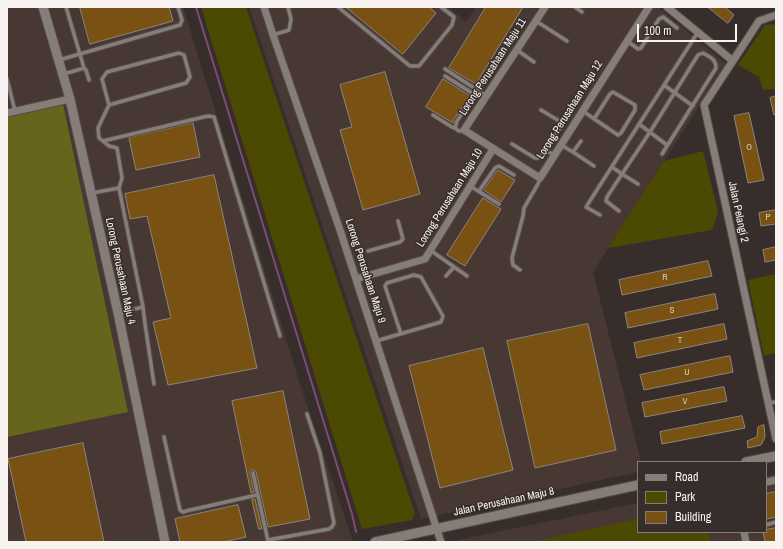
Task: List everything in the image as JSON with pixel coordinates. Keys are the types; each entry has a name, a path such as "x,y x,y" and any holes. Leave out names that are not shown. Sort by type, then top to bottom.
{"street":[{"name":"Lorong Perusahaan Maju 4","path":"44,7 70,99 118,313 165,542"},
{"name":"Lorong Perusahaan Maju 9","path":"264,7 356,279 441,542"},
{"name":"Lorong Perusahaan Maju 11","path":"493,149 464,130 545,7"},
{"name":"Lorong Perusahaan Maju 12","path":"540,178 649,7"},
{"path":"667,7 733,61"},
{"name":"Jalan Pelangi 2","path":"776,15 759,21 704,105 776,436"},
{"path":"7,113 70,99"},
{"path":"493,149 540,178"},
{"name":"Lorong Perusahaan Maju 10","path":"356,279 425,259 493,149"},
{"path":"753,461 776,456"},
{"name":"Jalan Perusahaan Maju 8","path":"375,542 637,485"}],"lane":[{"path":"66,7 79,54 89,80"},
{"path":"60,60 180,25 182,20 178,7"},
{"path":"273,35 288,30 291,19 288,7"},
{"path":"338,7 410,66 419,66 452,25 454,17 441,7"},
{"path":"575,7 582,12"},
{"path":"627,40 638,49 641,48 659,19 663,17 677,28"},
{"path":"536,21 567,41"},
{"path":"600,215 586,207 698,32"},
{"path":"517,50 534,62"},
{"path":"109,105 186,83 190,77 184,55 179,53 108,72 102,79 109,105 98,128 99,138 109,146 117,148 122,178 119,188 143,306 154,384"},
{"path":"619,211 606,201 607,197 698,55 703,53 714,60 716,68 662,154"},
{"path":"63,74 84,68"},
{"path":"445,69 486,96"},
{"path":"444,76 472,93 473,97 457,121 455,128"},
{"path":"479,91 479,87 486,78"},
{"path":"7,79 15,111"},
{"path":"664,85 692,106"},
{"path":"583,111 594,119 618,135 621,133 636,110 635,105 612,92 594,119"},
{"path":"512,144 535,158 538,158 546,151 546,148 561,126 561,122 541,110"},
{"path":"433,115 452,128 459,131 464,130"},
{"path":"102,141 208,116 214,116 280,336"},
{"path":"639,124 667,145"},
{"path":"573,152 581,141"},
{"path":"561,145 594,166"},
{"path":"546,151 555,156"},
{"path":"479,191 495,168 499,166 514,175"},
{"path":"612,167 638,184"},
{"path":"520,270 513,265 512,258 524,208 540,178"},
{"path":"470,186 499,204"},
{"path":"91,194 119,188"},
{"path":"368,251 400,242 403,239 398,221"},
{"path":"430,250 467,276"},
{"path":"446,276 454,267"},
{"path":"376,341 401,334 441,322 443,316 421,277 414,275 387,283 385,286 401,334"},
{"path":"118,313 143,306"},
{"path":"768,403 776,402"},
{"path":"253,473 268,541 329,529 332,527 334,523 320,453 307,414"},
{"path":"164,437 181,511 257,495"}],"shaded area":[{"path":"7,7 183,7 299,381 353,542 7,542"},
{"path":"249,7 448,7 466,22 476,7 658,7 726,64 593,272 641,461 637,461 637,472 421,519"},
{"path":"63,104 128,412 7,437 7,116"},
{"path":"776,474 776,542 452,541 637,503 637,533 767,533 767,476"}],"green space":[{"path":"201,7 246,7 415,514 412,520 362,529"},
{"path":"775,24 776,89 763,90 759,77 738,65 765,25"},
{"path":"703,151 718,212 712,230 608,248 664,161"},
{"path":"776,274 776,353 764,356 748,280"},
{"path":"637,519 637,533 708,533 711,542 541,542 540,540"}],"building":[{"path":"80,7 169,7 173,21 90,44"},
{"path":"346,7 429,7 436,13 403,54"},
{"path":"486,7 523,7 476,84 449,68"},
{"path":"708,7 725,7 734,15 728,23"},
{"path":"385,72 420,194 363,210 340,130 352,127 340,85"},
{"path":"443,79 470,96 454,119 453,123 426,107"},
{"path":"776,96 776,114 774,115 770,98"},
{"name":"O","path":"749,113 764,180 748,183 734,116"},
{"path":"193,123 200,157 136,170 129,138"},
{"path":"498,170 515,180 501,202 484,190"},
{"path":"214,175 257,368 168,385 153,322 171,318 147,216 130,219 125,194"},
{"path":"483,198 501,209 465,266 447,255"},
{"name":"P","path":"776,210 776,224 761,226 759,213"},
{"path":"776,247 776,260 765,262 763,250"},
{"name":"R","path":"708,261 712,276 622,295 619,280"},
{"name":"S","path":"715,294 718,309 628,328 625,313"},
{"path":"588,324 616,450 535,468 507,341"},
{"name":"T","path":"724,324 727,339 637,358 634,343"},
{"path":"483,348 513,470 440,488 409,366"},
{"name":"U","path":"730,356 733,372 644,390 640,375"},
{"name":"V","path":"724,387 727,401 645,417 642,403"},
{"path":"283,391 310,519 268,527 256,472 254,470 251,470 250,472 254,492 251,493 232,401"},
{"path":"742,416 745,428 662,444 660,432"},
{"path":"764,425 765,437 761,445 748,448 747,441 757,437 758,427"},
{"path":"83,443 104,542 26,542 8,459"},
{"path":"776,492 776,517 767,519 767,494"},
{"path":"252,499 255,499 262,529 259,529"},
{"path":"238,505 246,537 223,542 180,542 175,519"},
{"path":"776,528 776,542 765,542 763,533 767,533 767,530"}],"waterway":[{"path":"196,7 352,514 356,532"}]}
